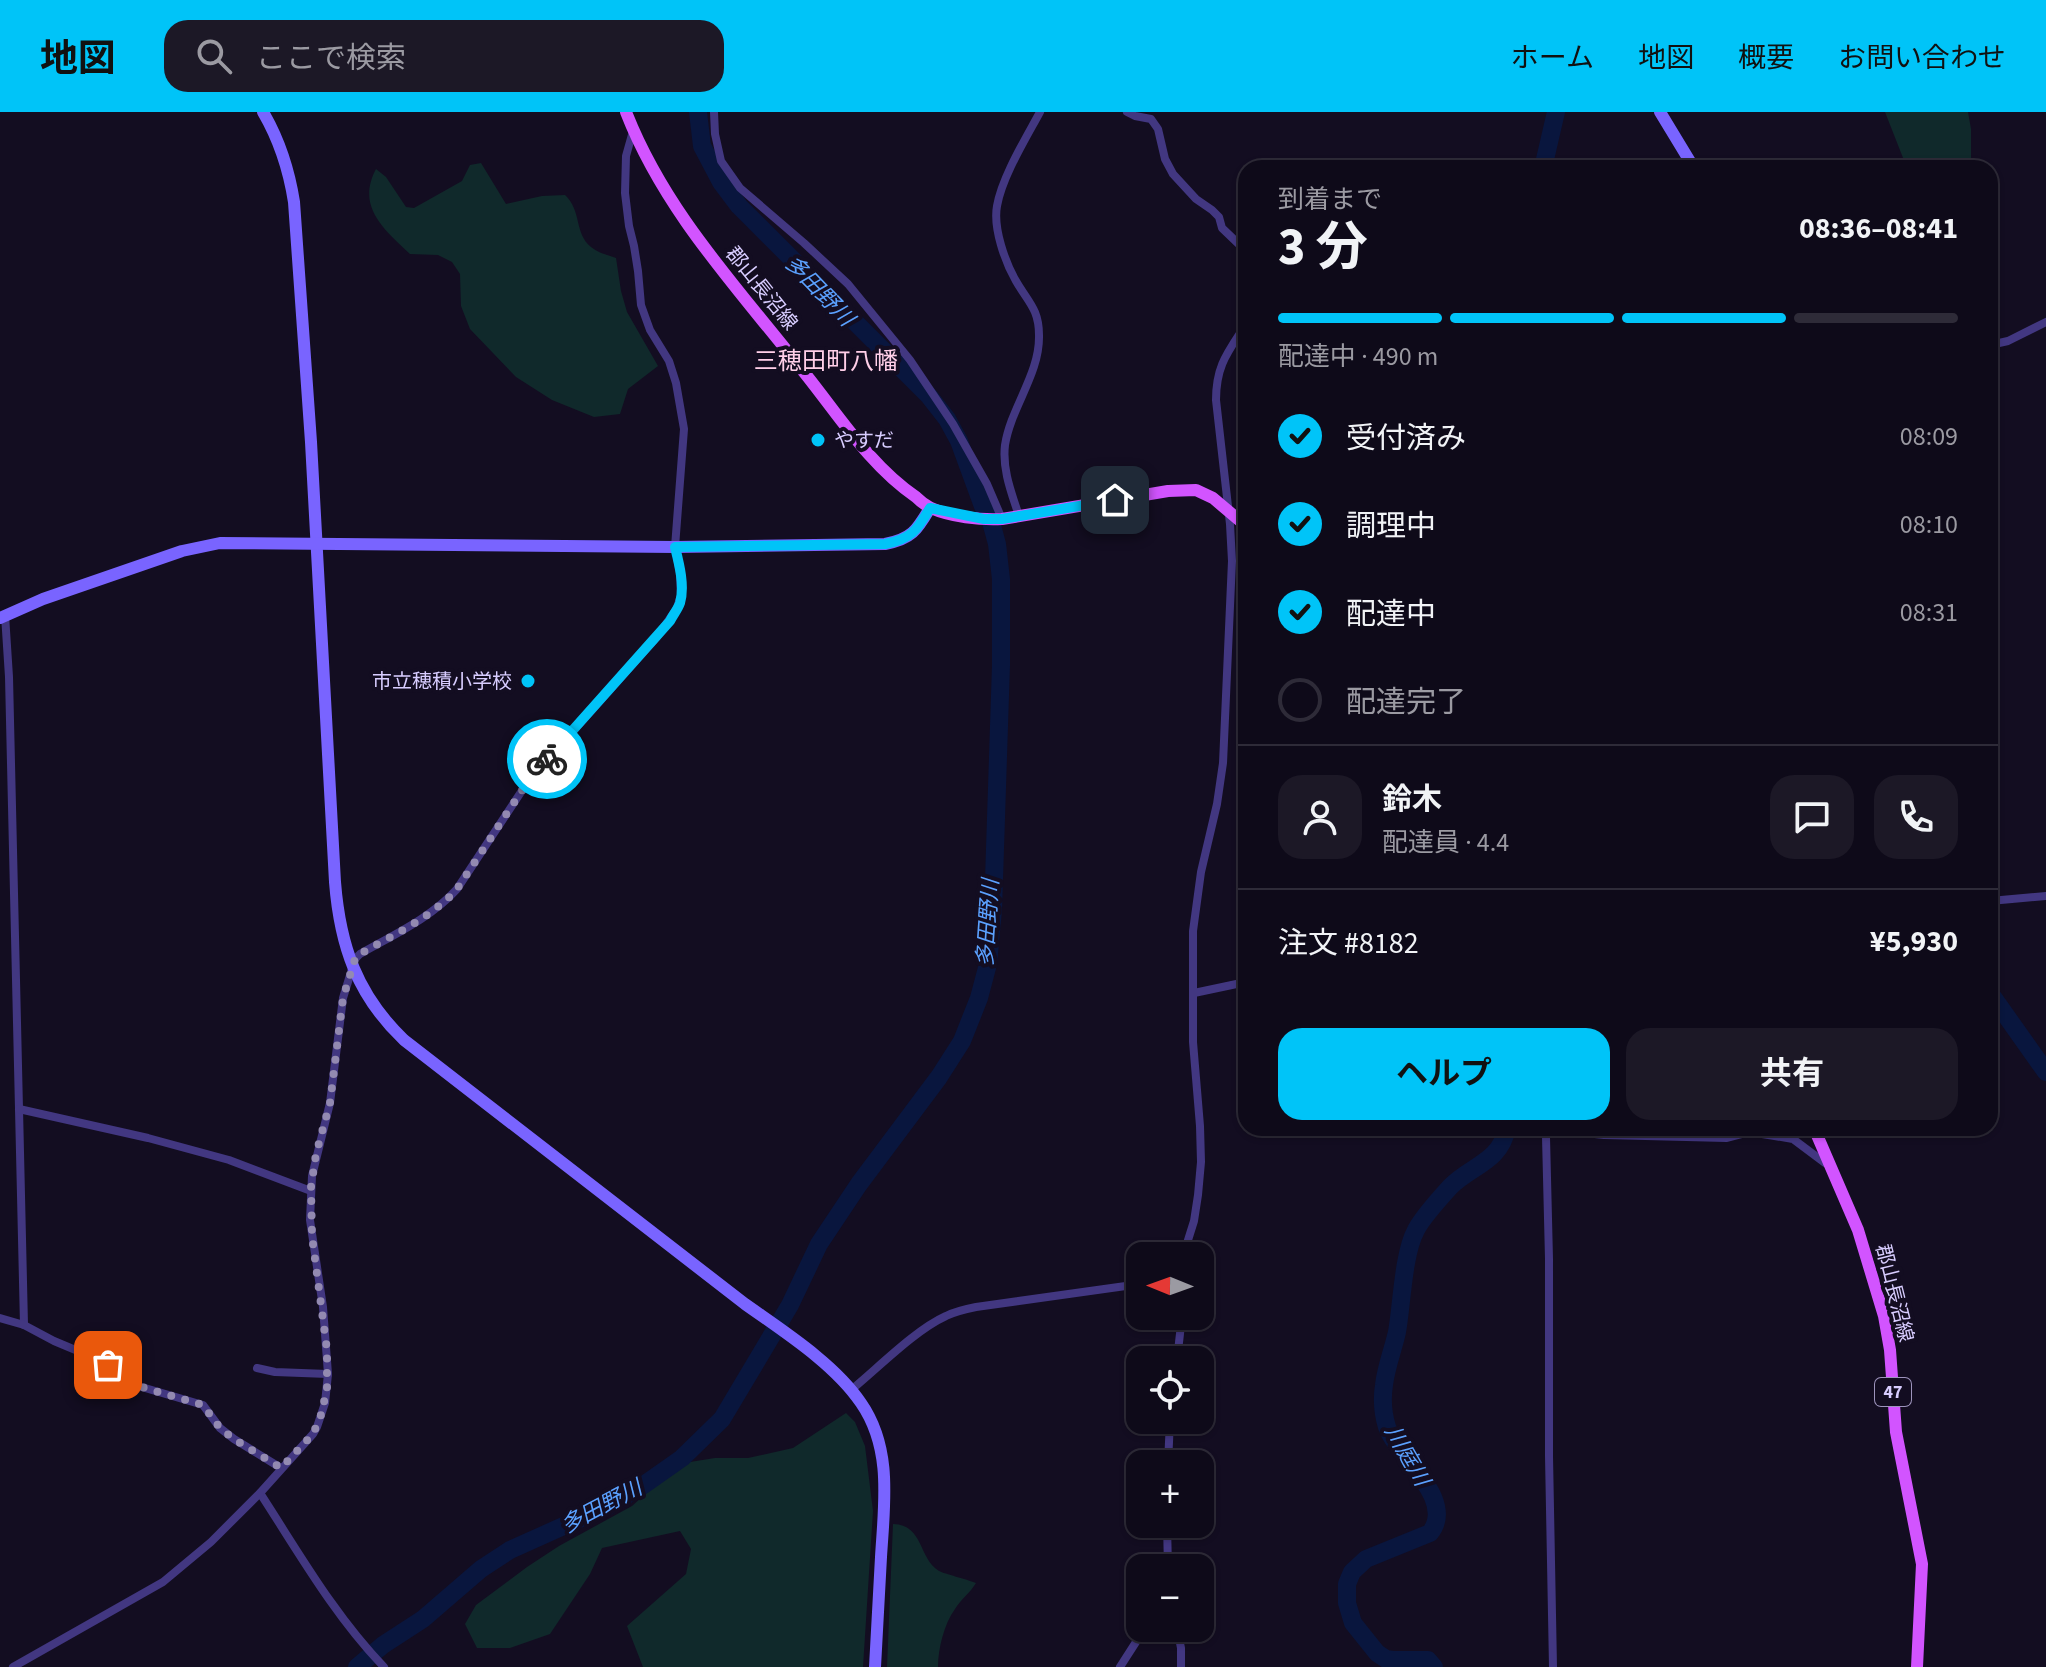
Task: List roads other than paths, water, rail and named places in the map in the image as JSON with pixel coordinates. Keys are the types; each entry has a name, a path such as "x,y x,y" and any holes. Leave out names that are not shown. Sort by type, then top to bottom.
{"main road":[{"name":"郡山長沼線","path":"626,112 652,170 683,220 732,285 875,462 930,508 984,519 1002,519 1168,491 1196,490 1213,498 1238,519"},
{"name":"郡山長沼線","path":"1817,1136 1858,1230 1884,1316 1890,1350 1896,1432 1922,1564 1917,1667"}],"street":[{"path":"263,112 282,149 294,202 337,907 341,935 353,966 373,1004 404,1040 792,1338 860,1400 879,1439 885,1469 875,1667"},
{"path":"714,112 721,161 740,188 848,284 910,360 953,424 987,484 1002,519"},
{"path":"1019,516 1006,474 1005,446 1040,339 1038,315 1012,274 996,230 997,205 1013,162 1040,112"},
{"path":"1127,112 1151,119 1158,129 1165,159 1173,174 1196,199 1219,217 1222,228 1238,243"},
{"path":"1660,112 1689,160"},
{"path":"13,1667 163,1582 211,1542 313,1434 325,1403 328,1374 323,1307 310,1220 311,1191 316,1154 330,1103 343,998 355,959 447,900 527,783 663,629 677,608 681,595 675,547 684,429 669,361 650,330 641,305 625,193 626,156 633,131"},
{"path":"1998,343 2046,322"},
{"path":"1187,1242 1194,1221 1201,1162 1193,1042 1193,931 1223,763 1232,561 1216,386 1223,359 1238,336"},
{"path":"24,1325 9,677 3,617 43,599 182,551 220,543 675,547 885,544 901,541 917,530 930,508"},
{"path":"1998,900 2046,896"},
{"path":"1194,993 1238,984"},
{"path":"19,1109 229,1160 311,1191"},
{"path":"1546,1136 1553,1667"},
{"path":"1645,1136 1735,1136"},
{"path":"1783,1136 1793,1139 1830,1167"},
{"path":"851,1390 923,1330 957,1311 1126,1286"},
{"path":"0,1318 24,1325 46,1338 97,1359 128,1383 203,1405 220,1428 281,1468"},
{"path":"257,1368 275,1372 328,1374"},
{"path":"260,1493 339,1616 384,1667"},
{"path":"1120,1667 1136,1642"},
{"path":"1180,1642 1181,1667"}],"waterway":[{"name":"多田野川","path":"357,1667 383,1645 423,1619 481,1569 510,1550 608,1506 645,1484 682,1458 722,1419 790,1305 819,1244 962,1041 988,964 993,910 1001,665 1001,579 990,518 947,419 929,396 739,206 721,182 702,146 698,112"},
{"path":"1545,160 1556,112"},
{"path":"1998,1004 2046,1072"},
{"name":"川庭川","path":"1434,1667 1428,1660 1393,1660 1377,1653 1353,1623 1347,1603 1347,1584 1352,1572 1366,1559 1430,1533 1436,1520 1431,1493 1387,1427 1383,1401 1385,1378 1397,1332 1408,1252 1416,1230 1450,1187 1491,1156 1504,1136"}],"place":[{"name":"やすだ","path":"818,440"},
{"name":"市立穂積小学校","path":"528,681"}],"district":[{"name":"三穂田町八幡","path":"826,361"}]}
